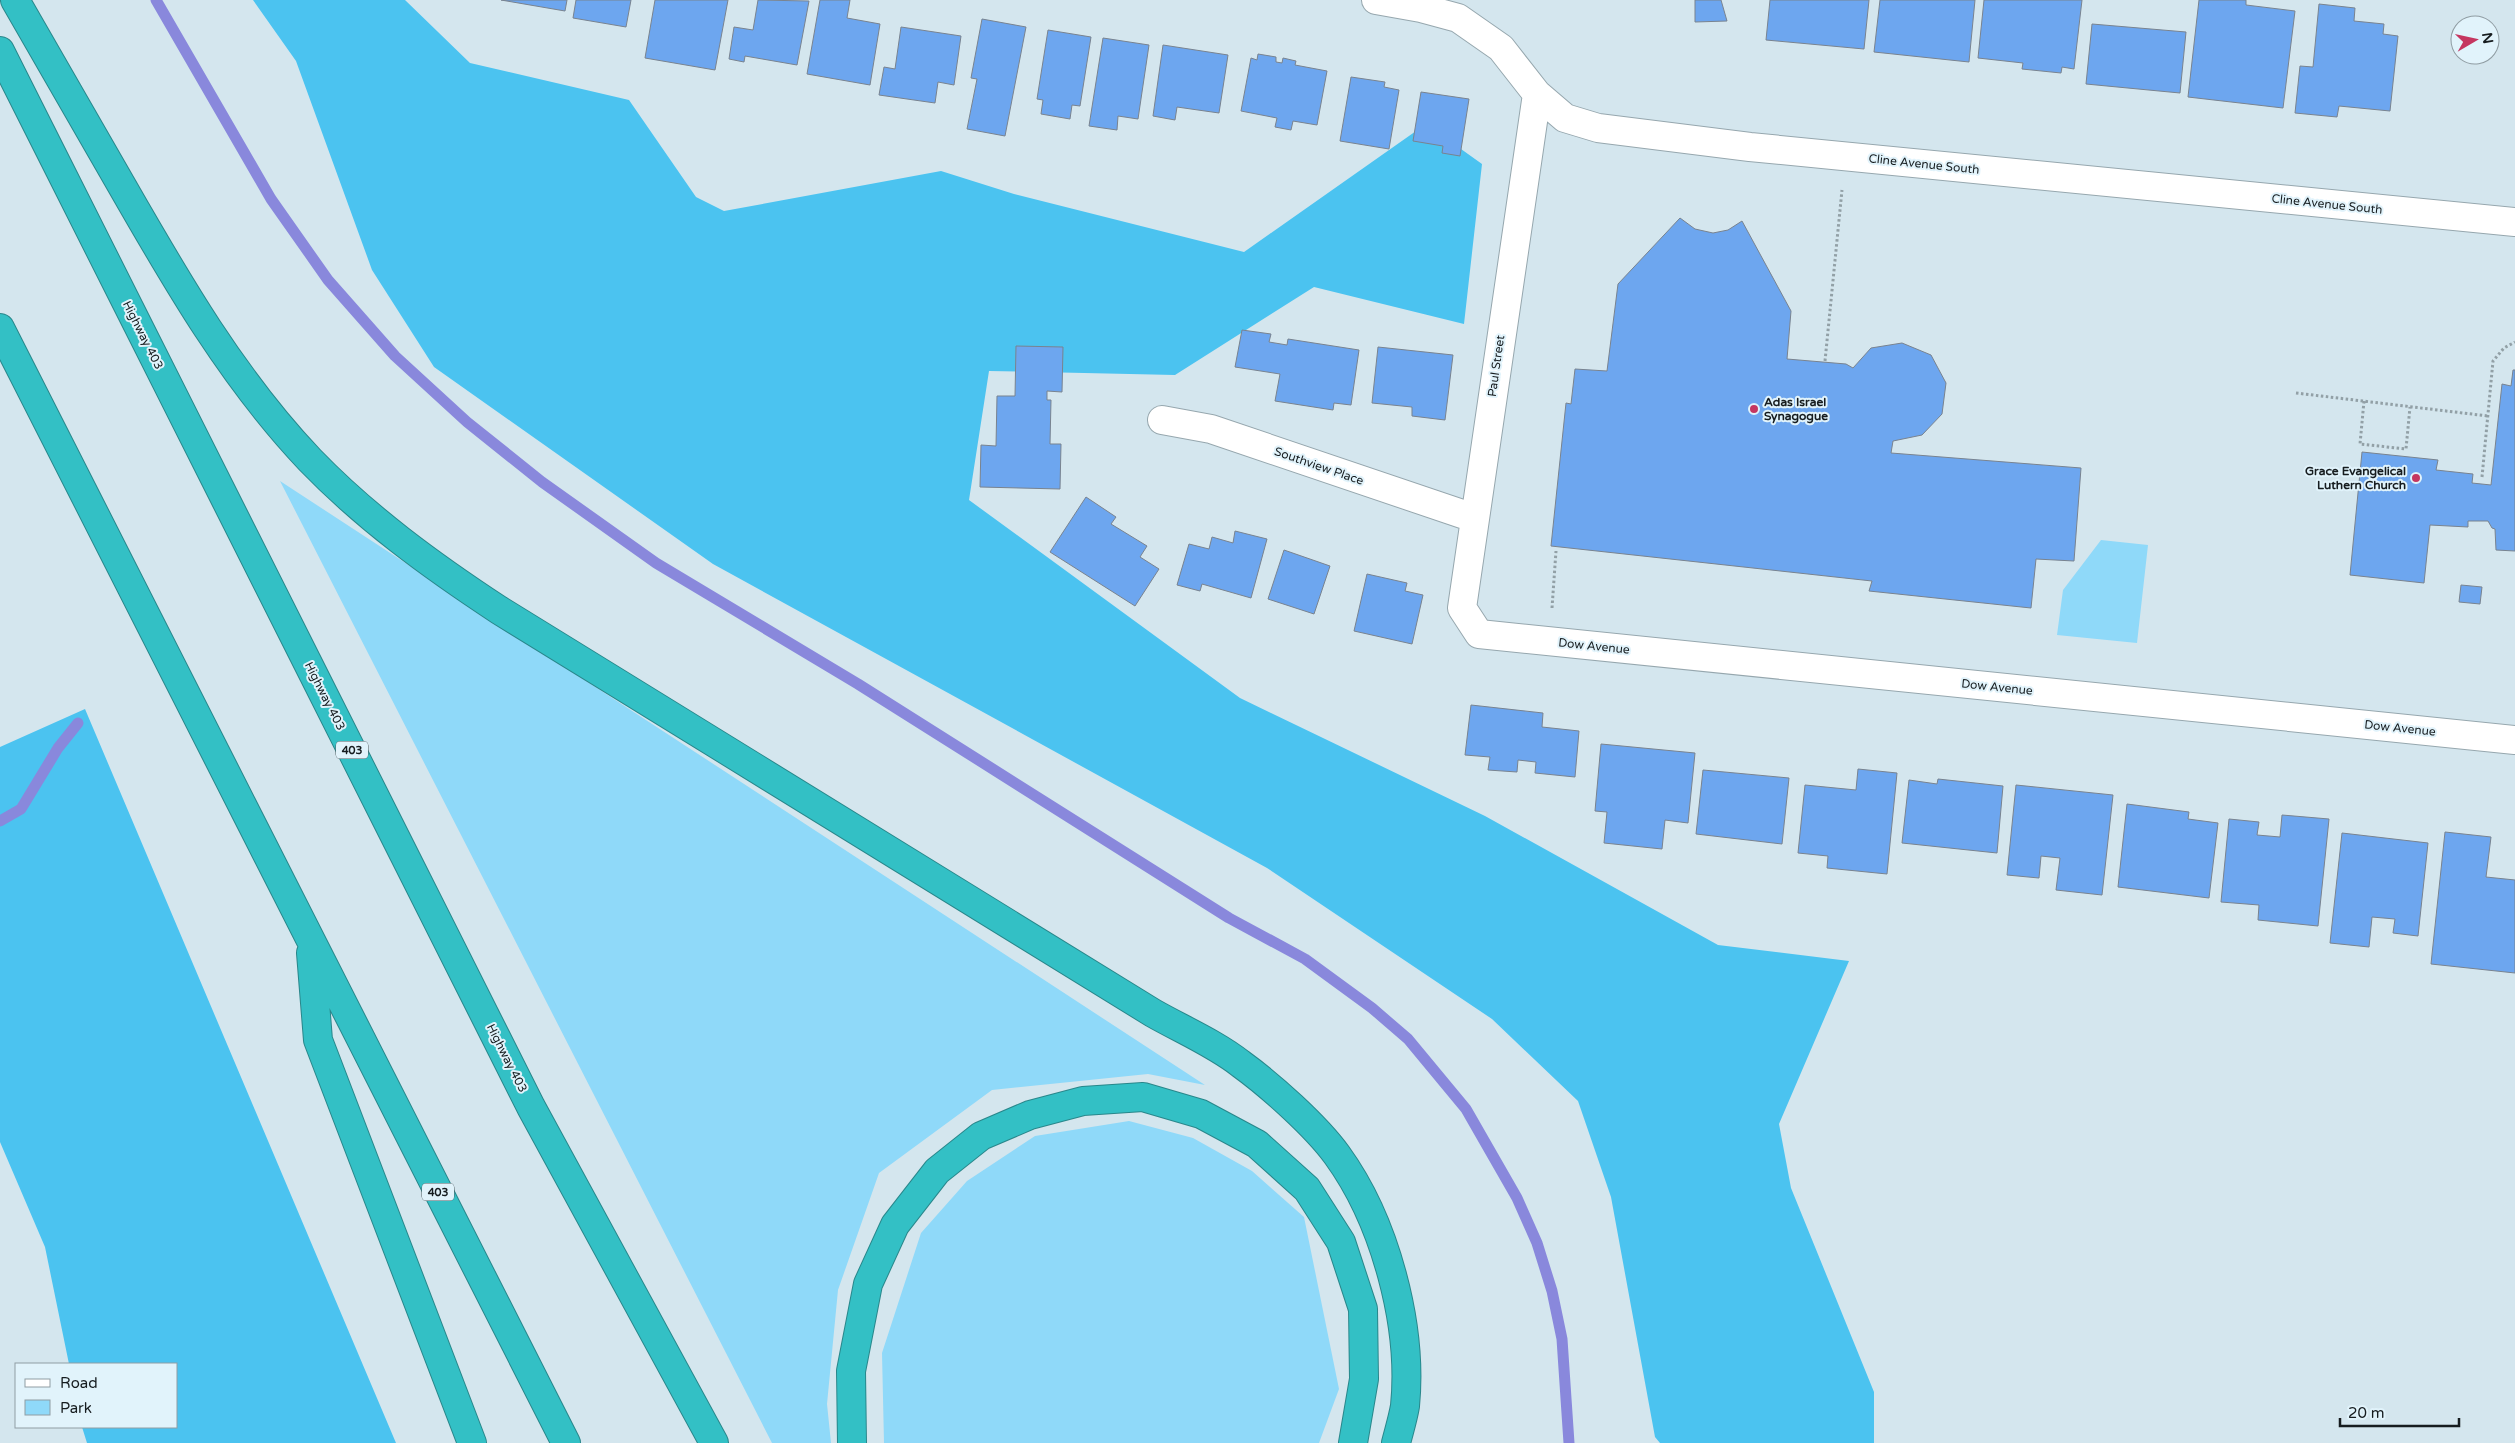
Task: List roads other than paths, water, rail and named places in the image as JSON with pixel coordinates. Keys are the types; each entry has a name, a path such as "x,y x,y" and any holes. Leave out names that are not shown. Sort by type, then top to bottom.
{"highway":[{"path":"15,0 199,318 270,414 310,460 353,501 449,577 499,610 1153,1013 1240,1063 1294,1110 1337,1154 1368,1209 1390,1265 1404,1331 1405,1406 1396,1443"},
{"name":"Highway 403","path":"0,52 531,1106 714,1443"},
{"name":"403","path":"0,328 566,1443"},
{"path":"311,942 318,1040 472,1443"},
{"path":"852,1443 851,1371 868,1284 896,1225 937,1171 981,1136 1030,1114 1083,1101 1143,1097 1201,1114 1257,1144 1307,1189 1341,1242 1363,1309 1364,1379 1354,1443"}],"street":[{"name":"Cline Avenue South","path":"1376,0 1421,8 1458,18 1501,48 1537,94 1565,118 1598,128 1846,157 2515,222"},
{"name":"Paul Street","path":"1479,634 1462,608 1537,94"},
{"name":"Southview Place","path":"1162,420 1211,429 1474,518"},
{"name":"Dow Avenue","path":"1479,634 2515,740"}],"waterway":[{"path":"156,0 271,199 328,280 395,356 467,422 542,482 656,563 858,684 1229,918 1305,959 1372,1008 1408,1039 1466,1109 1517,1198 1537,1243 1552,1291 1562,1339 1569,1443"},
{"path":"0,821 21,809 58,748 78,723"}],"place":[{"name":"Adas Israel Synagogue","path":"1754,409"},
{"name":"Grace Evangelical Luthern Church","path":"2416,478"}]}
